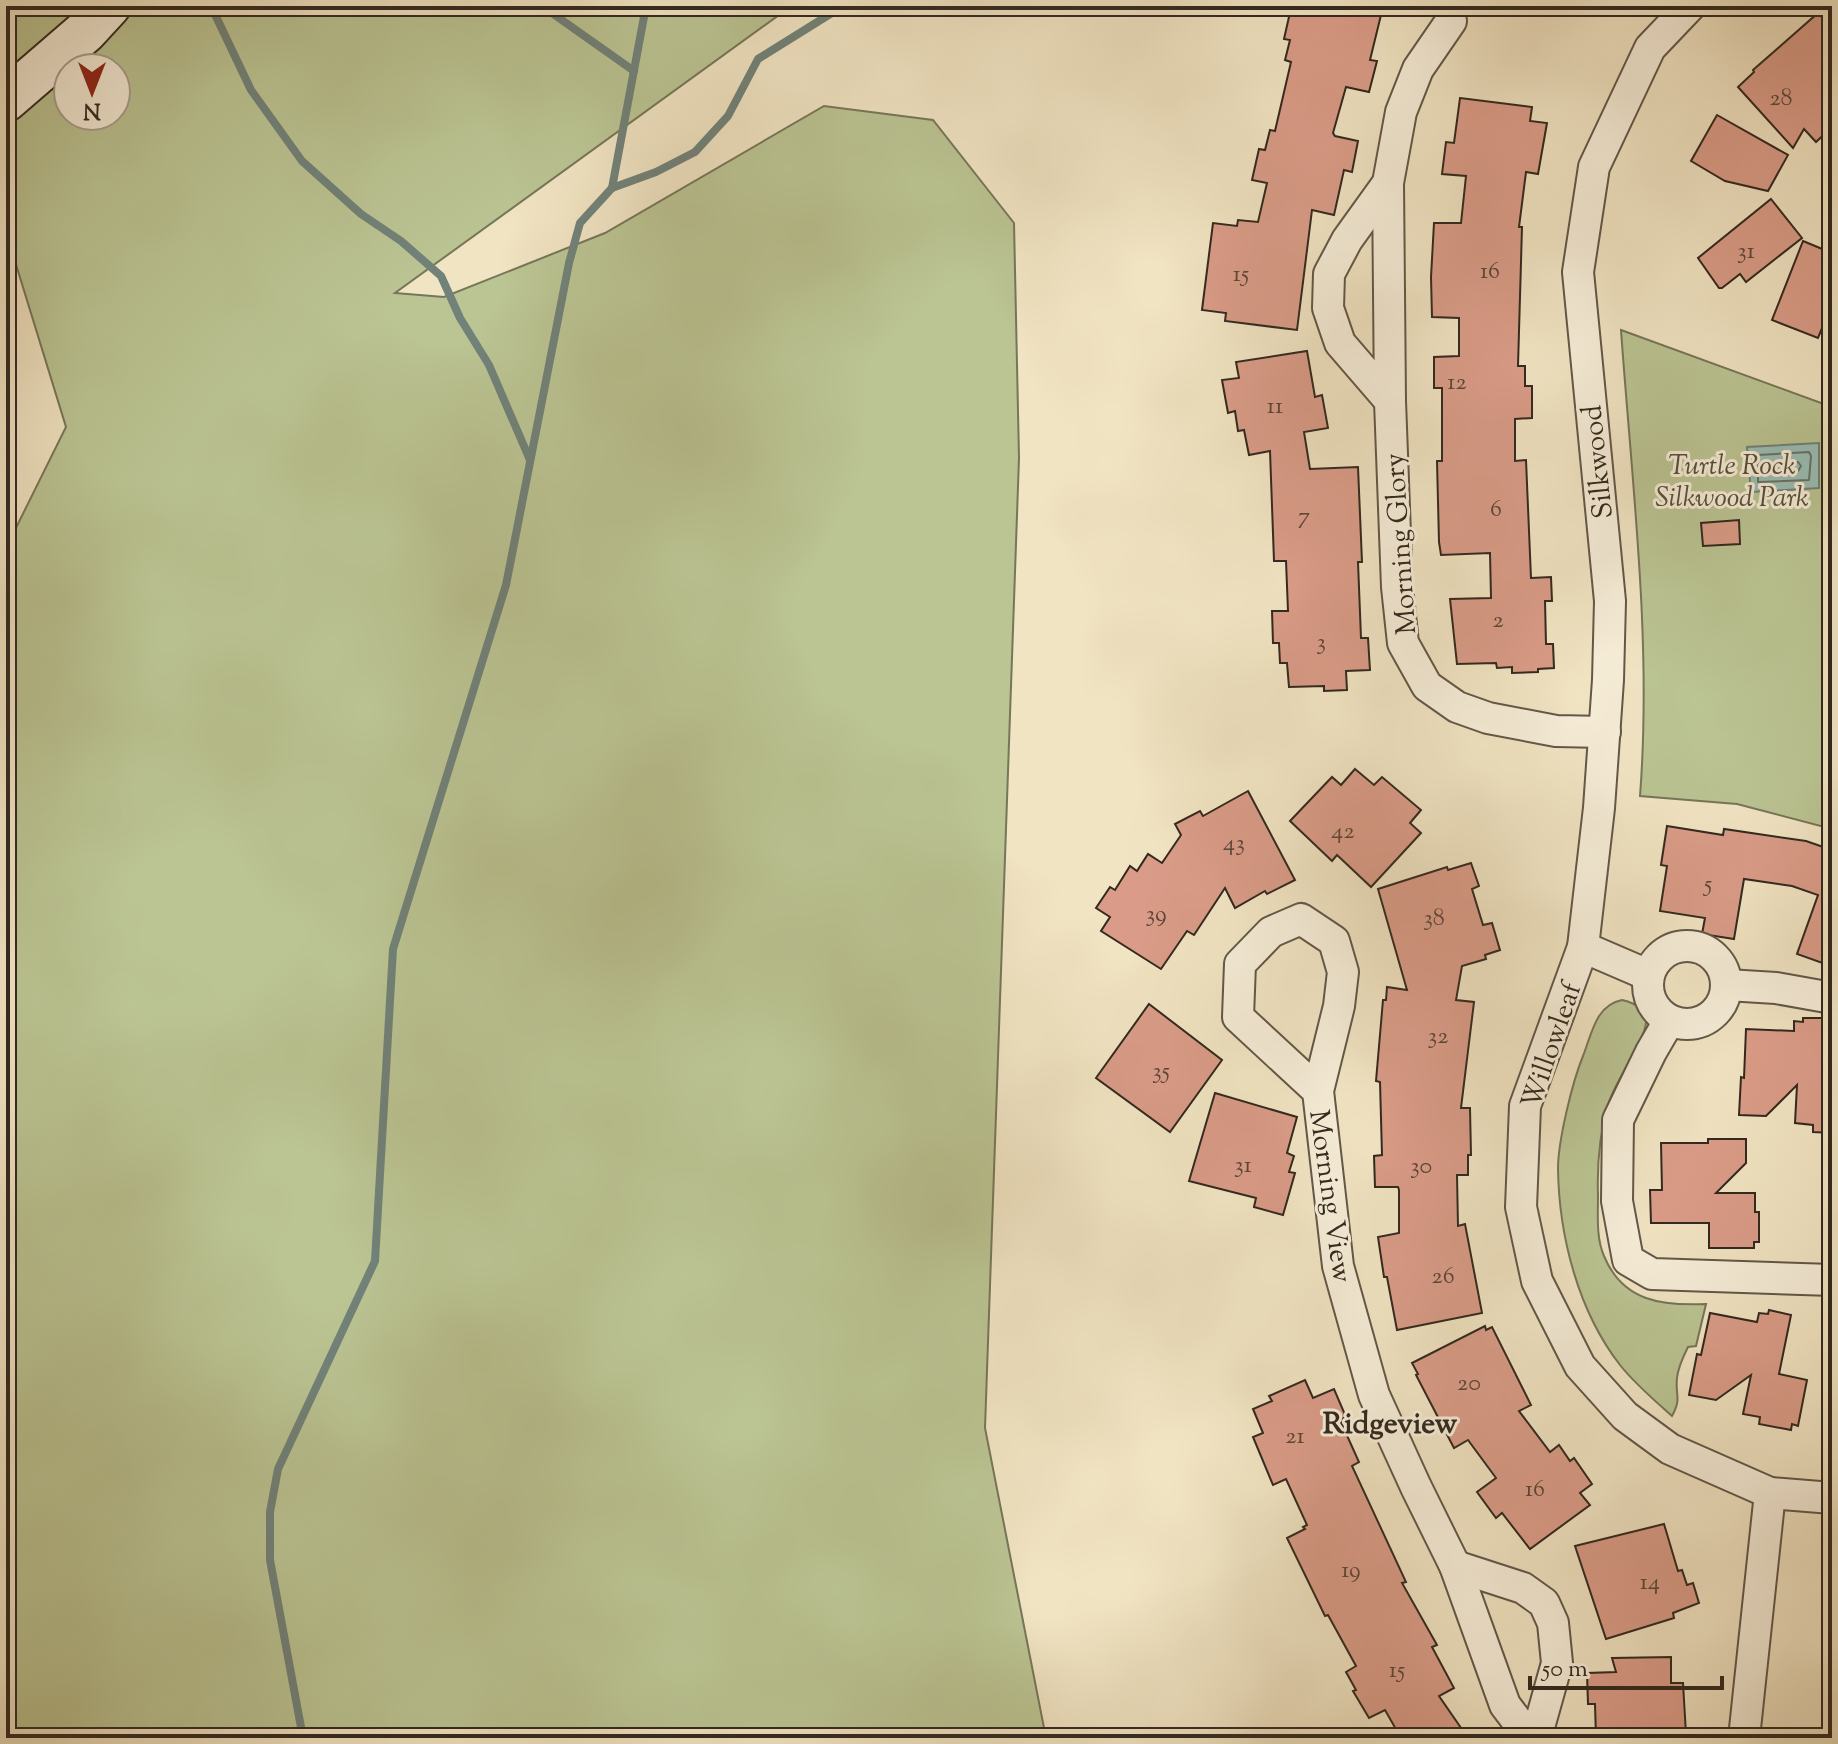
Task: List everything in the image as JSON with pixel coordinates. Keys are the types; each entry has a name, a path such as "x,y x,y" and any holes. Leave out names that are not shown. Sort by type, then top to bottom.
{"street":[{"path":"6,100 86,31 109,6"},
{"name":"Silkwood","path":"1583,947 1605,732 1610,601 1578,272 1594,167 1650,48 1690,6"},
{"name":"Morning Glory","path":"1451,21 1418,69 1401,112 1388,183 1390,401 1397,587 1403,643 1427,686 1457,707 1488,718 1556,731 1605,732"},
{"name":"Morning Glory","path":"1388,183 1347,240 1329,274 1328,308 1340,343 1390,401"},
{"name":"Morning View","path":"1318,1091 1238,1017 1240,964 1271,932 1301,919 1334,941 1343,972 1339,1006 1318,1091 1338,1266 1374,1395 1455,1566 1505,1705 1530,1738"},
{"path":"1583,947 1648,975"},
{"name":"Willowleaf","path":"1583,947 1525,1106 1521,1207 1537,1281 1580,1366 1625,1416 1670,1449 1770,1493 1832,1498"},
{"path":"1698,947 1718,961 1727,985 1725,998 1718,1010 1695,1024 1669,1021 1650,1001 1647,988 1653,963 1673,948 1698,947"},
{"path":"1727,985 1776,988 1832,998"},
{"path":"1669,1021 1618,1120 1617,1201 1628,1260 1652,1274 1832,1280"},
{"path":"1744,1738 1770,1493"},
{"path":"1455,1566 1523,1588 1544,1603 1553,1623 1557,1663 1536,1738"}],"green space":[{"path":"6,6 787,6 779,15 395,293 444,297 605,233 824,106 933,120 1014,223 1019,458 985,1428 1046,1738 6,1738 6,548 66,427 6,232"},
{"name":"Turtle Rock Silkwood Park","path":"1621,330 1832,407 1832,829 1737,804 1640,796 1644,680 1642,621"},
{"path":"1622,1000 1641,1009 1646,1022 1605,1116 1598,1161 1599,1234 1601,1249 1612,1271 1633,1292 1660,1302 1706,1304 1696,1346 1688,1347 1680,1366 1677,1401 1672,1416 1632,1379 1605,1344 1582,1297 1562,1220 1558,1169 1570,1096 1596,1021 1606,1008"}],"water":[{"path":"1819,443 1819,488 1751,492 1747,447"}],"building":[{"path":"1308,6 1343,6 1381,15 1370,60 1377,61 1369,92 1346,87 1333,133 1358,141 1352,172 1344,170 1334,215 1312,210 1297,330 1225,321 1226,313 1202,310 1213,223 1237,226 1238,220 1258,222 1267,183 1252,180 1259,149 1265,150 1270,130 1275,131 1291,62 1285,60 1290,40 1284,39 1291,8 1306,12"},
{"path":"1818,13 1832,28 1832,127 1816,142 1804,129 1793,148 1738,87"},
{"path":"1460,98 1532,107 1530,121 1547,123 1538,174 1526,172 1519,227 1522,227 1518,366 1525,366 1525,386 1532,386 1532,418 1515,419 1515,461 1526,460 1531,578 1551,577 1552,601 1545,601 1546,644 1553,644 1554,668 1538,669 1538,672 1512,673 1512,667 1497,668 1496,663 1457,664 1450,599 1491,598 1490,553 1441,555 1439,542 1437,461 1442,461 1442,388 1434,388 1434,357 1459,356 1459,318 1432,317 1431,277 1434,223 1461,223 1466,176 1442,174 1446,142 1454,143"},
{"path":"1717,115 1788,155 1768,191 1725,181 1691,161"},
{"path":"1771,199 1802,238 1746,282 1740,274 1719,288 1698,258"},
{"path":"1803,241 1832,253 1832,304 1818,338 1772,320"},
{"path":"1307,351 1315,397 1322,395 1328,428 1304,432 1310,469 1358,467 1361,638 1368,638 1370,670 1346,671 1347,690 1324,691 1324,686 1289,687 1287,663 1280,663 1279,643 1273,643 1272,611 1288,611 1286,561 1274,561 1270,451 1249,455 1244,430 1238,431 1235,411 1228,413 1222,380 1239,378 1236,362"},
{"path":"1739,520 1740,544 1703,546 1701,523"},
{"path":"1355,769 1374,785 1382,777 1421,810 1410,823 1421,833 1371,887 1337,855 1332,861 1290,821 1332,777 1341,785"},
{"path":"1248,791 1295,880 1267,894 1265,891 1235,908 1225,888 1194,935 1187,931 1161,969 1101,931 1110,917 1096,908 1110,887 1115,890 1130,866 1137,871 1148,854 1162,863 1181,835 1175,824 1200,811 1203,816"},
{"path":"1667,826 1723,835 1724,829 1806,841 1832,850 1832,953 1828,965 1797,954 1818,895 1792,886 1744,879 1734,939 1702,934 1705,918 1660,911 1667,866 1661,865"},
{"path":"1471,863 1479,886 1472,889 1483,925 1492,923 1500,950 1485,955 1486,959 1462,966 1456,1000 1474,1002 1461,1108 1470,1108 1471,1155 1468,1155 1468,1175 1457,1175 1458,1226 1465,1224 1482,1313 1397,1330 1378,1237 1399,1233 1399,1190 1398,1187 1375,1187 1374,1156 1382,1155 1380,1082 1376,1081 1383,1000 1386,1000 1387,987 1407,990 1378,889 1447,867 1448,870"},
{"path":"1149,1004 1222,1060 1170,1132 1096,1078"},
{"path":"1803,1018 1828,1018 1826,1079 1832,1079 1832,1133 1813,1132 1813,1125 1795,1123 1797,1085 1766,1116 1739,1115 1746,1029 1794,1031 1794,1021 1803,1022"},
{"path":"1215,1093 1297,1117 1287,1153 1294,1156 1289,1172 1295,1173 1283,1215 1254,1207 1256,1198 1189,1181"},
{"path":"1708,1139 1746,1139 1746,1163 1716,1193 1755,1193 1755,1212 1759,1212 1759,1242 1754,1242 1754,1248 1709,1248 1709,1223 1651,1223 1650,1190 1662,1190 1661,1143 1708,1143"},
{"path":"1769,1310 1791,1315 1779,1374 1807,1380 1798,1426 1792,1424 1791,1430 1759,1424 1760,1417 1743,1414 1751,1375 1716,1400 1689,1395 1697,1354 1701,1355 1710,1313 1757,1322 1759,1313 1768,1314"},
{"path":"1485,1326 1486,1330 1492,1327 1531,1405 1519,1411 1550,1452 1559,1445 1570,1461 1574,1458 1592,1484 1580,1493 1590,1505 1530,1549 1502,1513 1496,1518 1477,1492 1496,1478 1468,1440 1454,1448 1412,1363"},
{"path":"1305,1380 1313,1398 1334,1389 1346,1417 1340,1420 1359,1462 1352,1466 1406,1582 1402,1583 1437,1645 1432,1647 1454,1688 1439,1696 1468,1738 1401,1738 1385,1710 1369,1718 1353,1691 1356,1690 1346,1672 1356,1666 1328,1615 1325,1616 1287,1538 1307,1525 1286,1479 1273,1485 1253,1437 1263,1433 1253,1409 1272,1401 1269,1396"},
{"path":"1664,1524 1678,1571 1682,1570 1687,1585 1693,1583 1699,1603 1673,1613 1674,1618 1606,1639 1575,1546"},
{"path":"1671,1657 1671,1683 1683,1683 1686,1734 1670,1734 1670,1738 1596,1738 1595,1704 1588,1704 1587,1673 1616,1672 1612,1658"}],"waterway":[{"path":"211,6 251,90 302,161 361,214 401,241 441,276 460,318 489,365 530,460"},
{"path":"542,6 634,71"},
{"path":"612,188 646,6"},
{"path":"303,1738 270,1560 270,1512 278,1469 375,1261 393,949 506,585 569,263 580,223 612,188 656,172 695,152 728,116 758,59 843,6"}],"district":[{"name":"Ridgeview","path":"1390,1423"}]}
